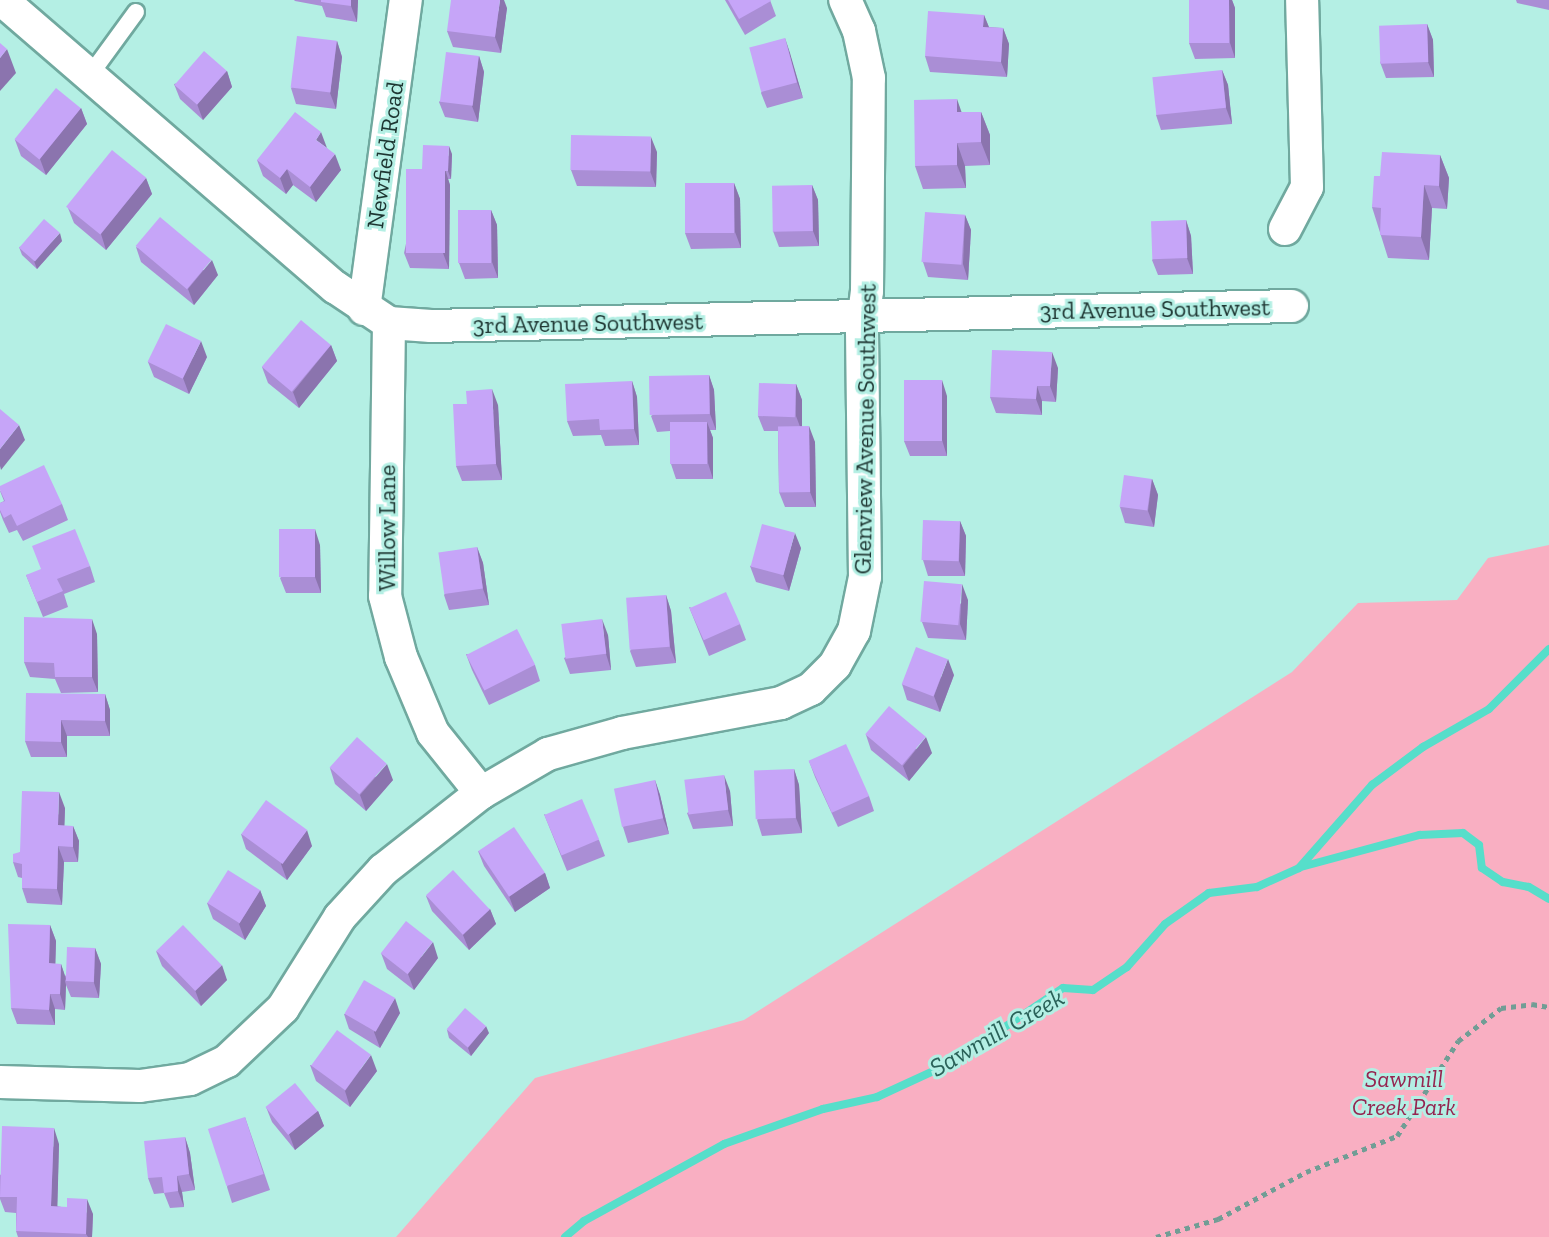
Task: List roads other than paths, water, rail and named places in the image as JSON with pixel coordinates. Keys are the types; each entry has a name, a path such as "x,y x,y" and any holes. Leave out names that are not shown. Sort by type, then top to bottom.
{"street":[{"path":"2,0 377,316"},
{"name":"Newfield Road","path":"377,316 406,0"},
{"name":"Glenview Avenue Southwest","path":"0,1082 140,1086 190,1079 228,1061 283,1008 340,917 383,870 481,793 548,754 622,733 781,703 811,689 835,665 854,631 865,577 863,316 869,78 859,31 845,0"},
{"path":"1284,229 1307,187 1302,0"},
{"name":"3rd Avenue Southwest","path":"377,316 431,326 1292,306"},
{"name":"Willow Lane","path":"377,316 386,596 401,657 433,733 481,793"}],"lane":[{"path":"90,75 136,12"}],"waterway":[{"name":"Sawmill Creek","path":"565,1237 584,1221 724,1144 823,1109 877,1097 951,1063 1063,988 1093,990 1127,967 1165,924 1209,893 1257,887 1299,868 1372,785 1423,747 1489,709 1549,649"},
{"path":"1301,867 1420,835 1463,833 1479,845 1482,868 1503,882 1529,887 1549,899"}],"park label":[{"name":"Sawmill Creek Park","path":"1404,1093"}]}
